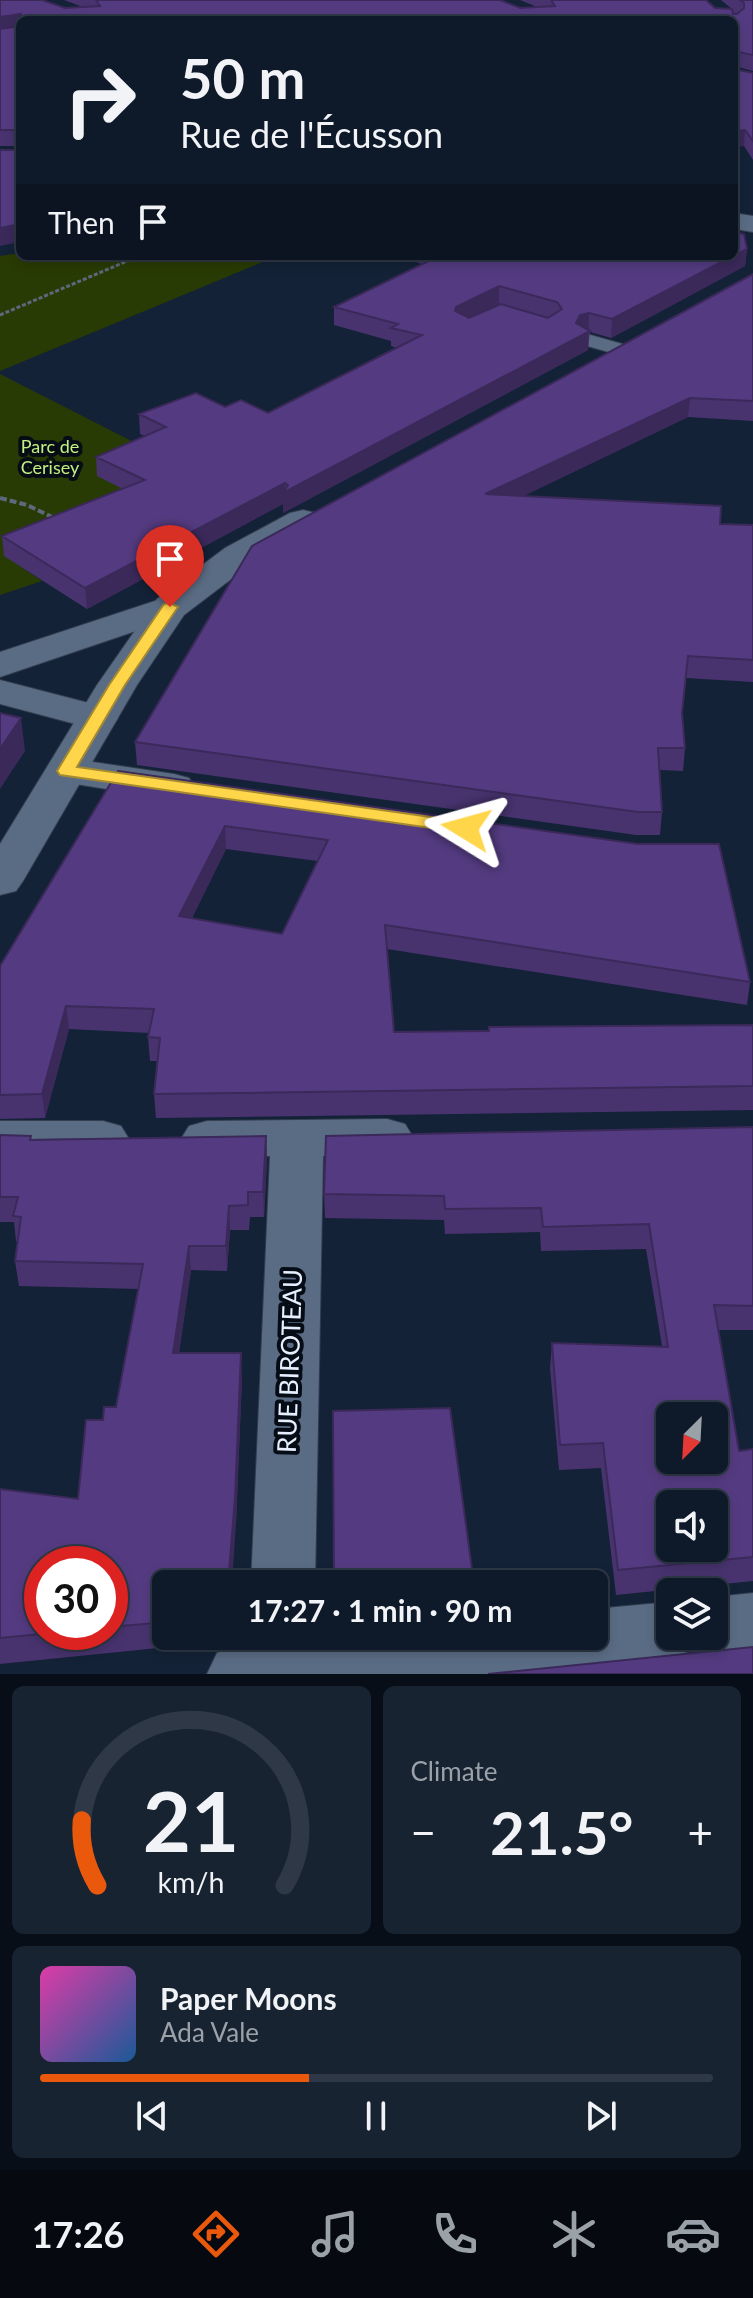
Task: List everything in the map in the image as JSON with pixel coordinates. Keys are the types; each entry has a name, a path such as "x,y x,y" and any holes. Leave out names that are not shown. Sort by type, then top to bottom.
{"street":[{"path":"0,665 170,607 238,556 333,504"},
{"path":"0,881 98,718 170,607"},
{"path":"0,692 98,718"},
{"path":"66,771 220,793"},
{"path":"0,1139 438,1136"},
{"name":"RUE BIROTEAU","path":"283,1570 297,1139"},
{"path":"728,1624 753,1621"},
{"path":"271,1663 656,1631"}],"path":[{"path":"0,315 130,260"},
{"path":"0,498 27,505 57,520"}],"green space":[{"path":"16,254 16,260 267,260 0,371 0,256"},
{"name":"Parc de Cerisey","path":"0,374 153,452 155,504 5,556 42,581 0,595"}],"building":[{"path":"0,0 42,0 65,8 100,6 96,0 500,0 520,8 555,6 551,0 706,0 715,8 732,9 733,14 737,14 744,8 740,0 753,0 753,55 738,52 738,16 21,14 0,17"},
{"path":"16,27 16,130 0,130 0,29"},
{"path":"738,70 753,73 753,141 745,130 738,131"},
{"path":"0,150 16,150 16,225 0,228"},
{"path":"738,233 744,234 747,249 738,254"},
{"path":"431,260 725,260 612,319 589,313 580,315 576,323 590,331 283,493 288,485 285,483 85,588 2,536 145,480 96,457 166,427 139,414 196,393 225,407 241,400 268,413 422,335 391,328 398,324 334,307","holes":["499,286 557,302 562,309 548,318 501,304 469,318 455,311 456,307"]},
{"path":"753,274 753,401 690,398 485,494 721,506 720,524 753,525 753,660 688,656 682,713 685,748 658,748 662,812 638,812 135,742 252,546"},
{"path":"0,713 21,718 0,749"},
{"path":"118,771 638,844 719,844 750,982 385,925 394,1032 489,1031 489,1027 753,1025 753,1086 154,1094 160,1038 148,1037 154,1009 66,1006 42,1094 0,1095 0,966","holes":["225,826 328,840 282,934 179,916"]},
{"path":"753,1127 753,1306 714,1305 739,1451 753,1449 753,1557 728,1559 728,1490 656,1490 656,1562 701,1562 618,1570 603,1443 560,1445 552,1343 668,1347 649,1224 543,1227 541,1208 445,1209 444,1196 324,1194 326,1136"},
{"path":"0,1135 31,1136 30,1140 266,1136 263,1192 248,1192 248,1205 229,1206 226,1246 189,1246 173,1353 241,1353 229,1570 152,1570 152,1623 128,1625 128,1546 24,1546 24,1636 0,1638 0,1489 78,1499 86,1420 103,1420 104,1407 116,1407 143,1264 15,1261 21,1217 13,1216 18,1197 0,1197"},
{"path":"450,1408 472,1570 334,1570 333,1411"},
{"path":"753,1647 753,1674 488,1674 728,1650"}],"route":[{"path":"170,607 117,685 66,771 466,828"}]}
